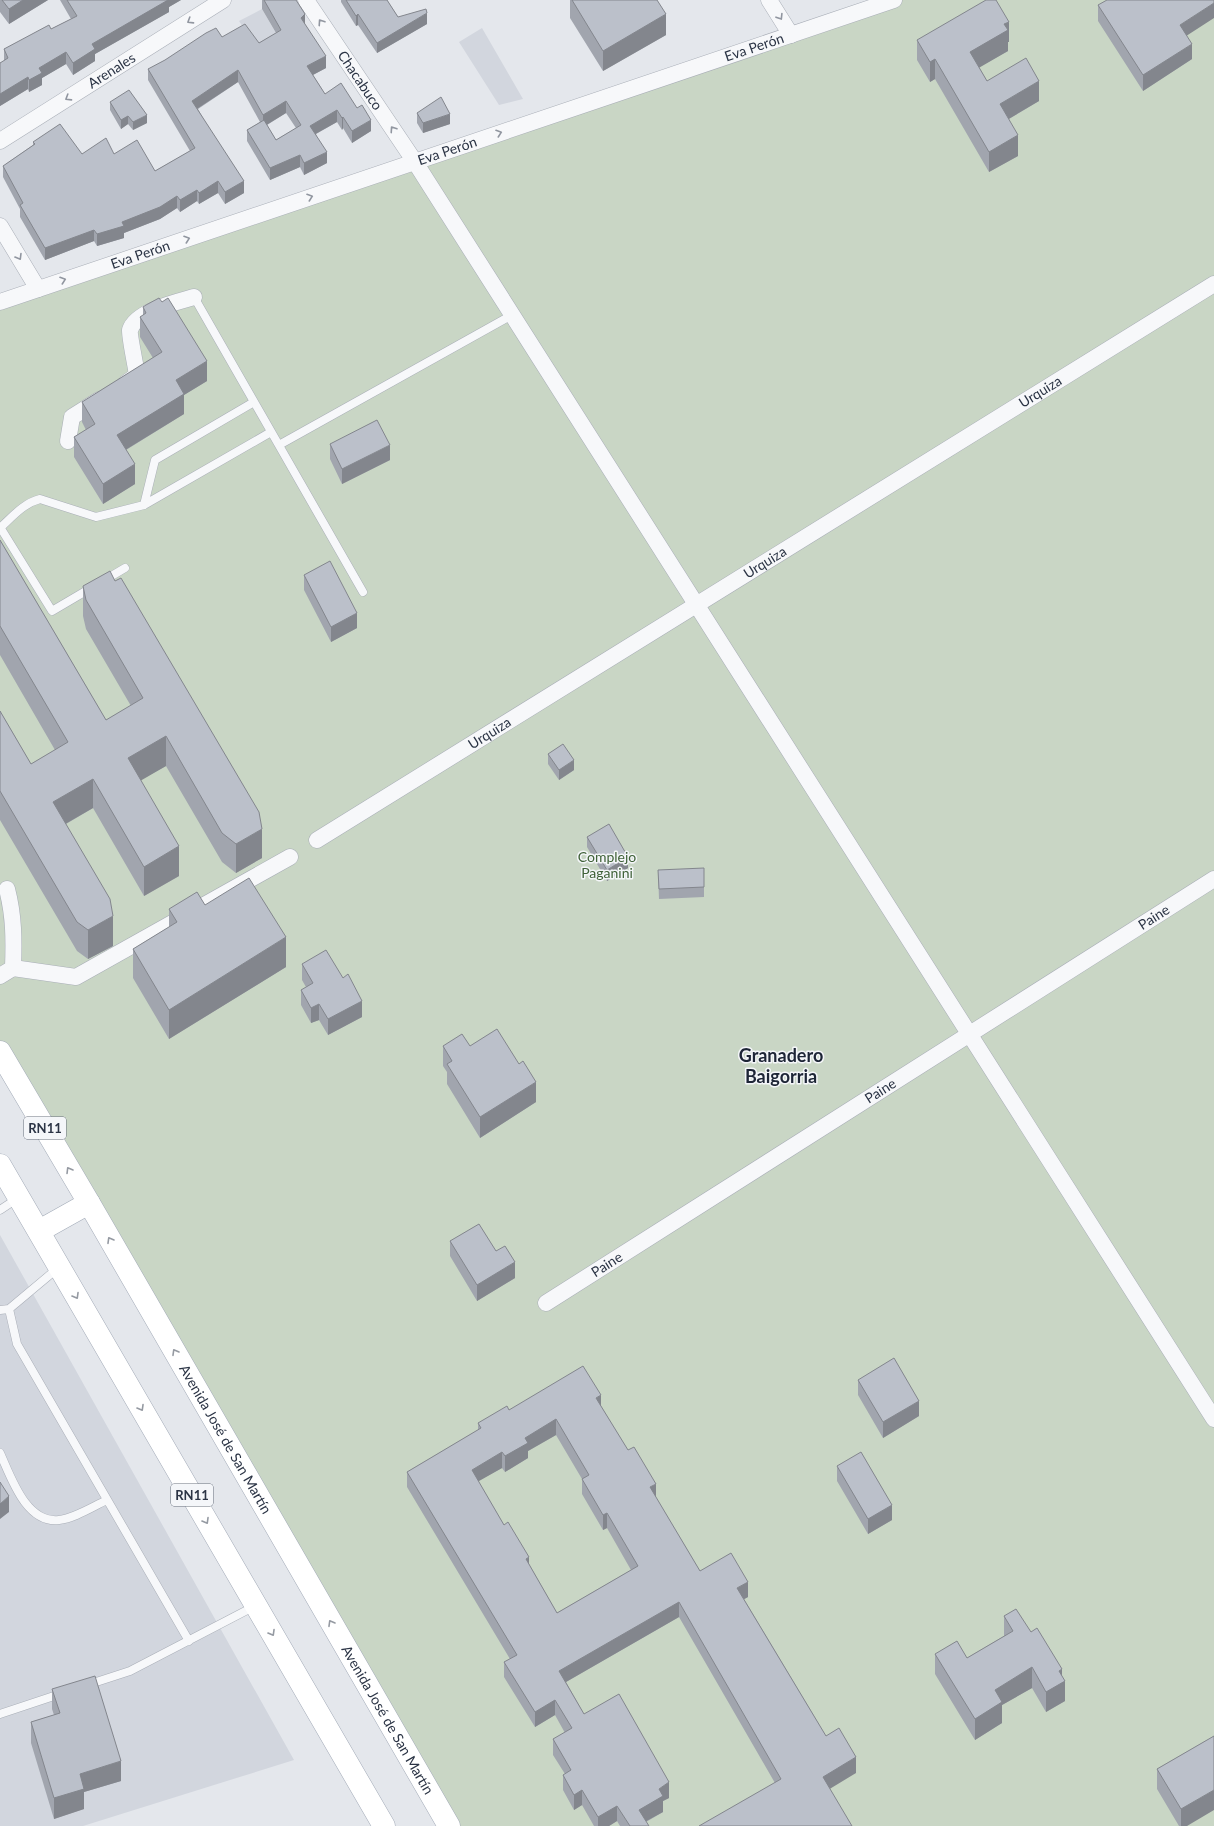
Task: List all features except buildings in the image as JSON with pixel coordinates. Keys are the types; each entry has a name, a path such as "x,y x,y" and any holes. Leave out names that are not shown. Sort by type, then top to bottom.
{"main road":[{"name":"Avenida José de San Martín","path":"0,1052 89,1203 449,1826"},
{"name":"RN11","path":"0,1165 384,1826"},
{"path":"39,1231 89,1203"}],"street":[{"name":"Arenales","path":"0,141 222,0"},
{"name":"Chacabuco","path":"306,0 415,162 1214,1419"},
{"path":"769,0 791,35"},
{"name":"Eva Perón","path":"0,302 894,0"},
{"path":"0,226 38,289"},
{"name":"Urquiza","path":"317,840 1214,284"},
{"path":"68,441 72,418 137,375 130,330 136,319 164,306 194,297"},
{"path":"7,889 13,909 14,935 6,972 76,977 290,857"},
{"name":"Paine","path":"546,1303 1214,879"}],"lane":[{"path":"194,297 363,592"},
{"path":"279,445 512,314"},
{"path":"144,505 155,460 254,402"},
{"path":"125,568 52,611 0,527 26,505 40,500 96,517 144,505 272,432"},
{"path":"0,1210 19,1198"},
{"path":"0,1310 9,1309 59,1267"},
{"path":"9,1309 17,1344 189,1640"},
{"path":"0,1453 21,1498 37,1516 58,1520 77,1514 107,1500"},
{"path":"0,1714 130,1671 256,1606"}],"shaded area":[{"path":"262,9 281,42 261,54 239,21"},
{"path":"482,28 523,99 499,105 459,42"},
{"path":"0,1235 294,1760 83,1826 0,1826"}],"green space":[{"name":"Complejo Paganini","path":"894,0 1214,0 1214,1826 449,1826 0,1052 0,302"}],"district":[{"name":"Granadero Baigorria","path":"781,1066"}]}
